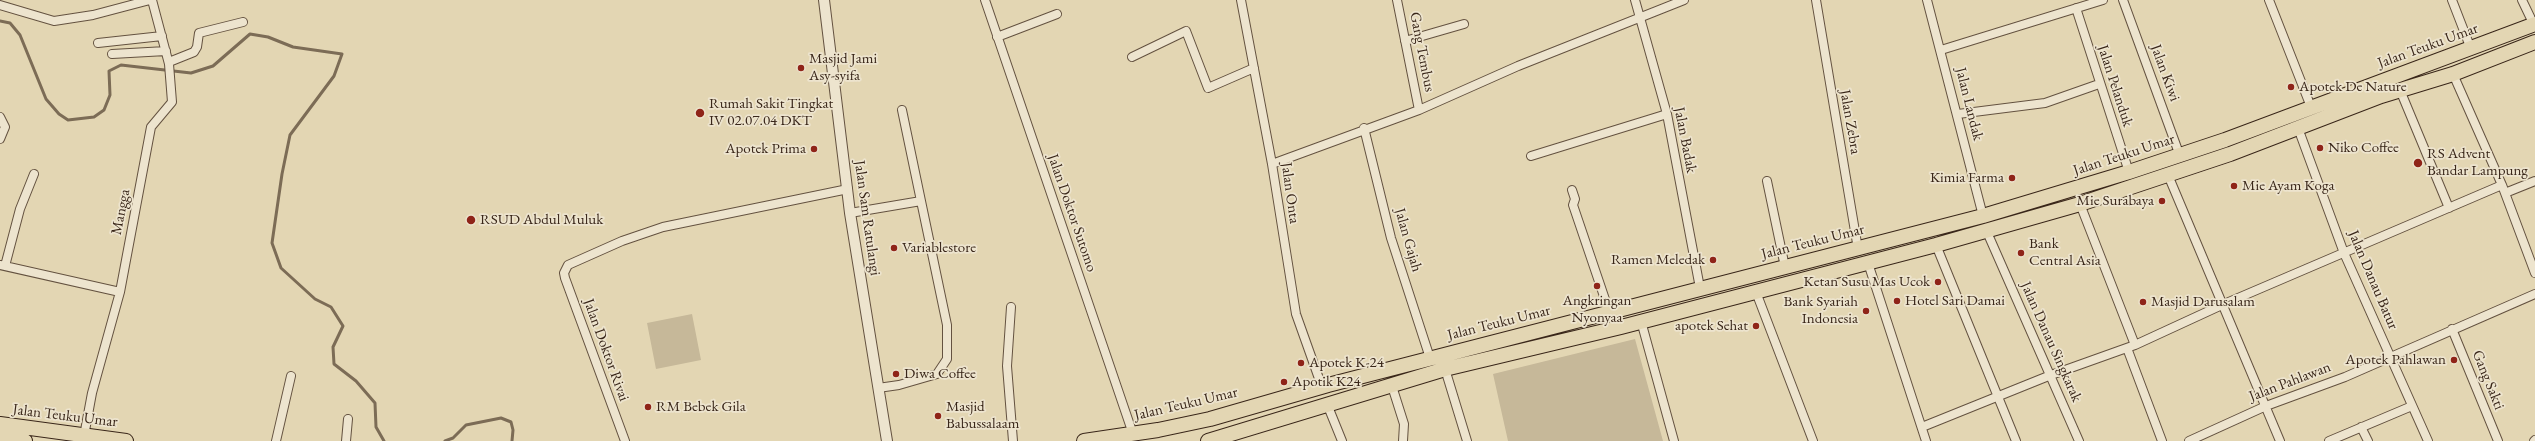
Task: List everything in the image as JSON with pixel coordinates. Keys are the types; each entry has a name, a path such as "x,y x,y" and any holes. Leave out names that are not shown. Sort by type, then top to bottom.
{"highway":[{"name":"Jalan Teuku Umar","path":"1212,440 1237,437 1327,404 1392,383 1445,369 1480,353 1610,314 1700,288 1983,216 2180,156 2535,24"},
{"name":"Jalan Teuku Umar","path":"1084,441 1194,423 1430,358 1480,353 1612,328 1987,232 2080,204 2230,154 2253,144 2400,90 2453,74 2535,42"},
{"path":"2248,131 2246,139 2253,144"},
{"path":"2225,140 2232,145 2230,154"},
{"path":"1610,314 1612,328"},
{"name":"Jalan Teuku Umar","path":"0,424 126,441"},
{"name":"Jalan Teuku Umar","path":"0,436 25,441"}],"street":[{"path":"0,5 54,21 118,4 151,0"},
{"name":"Mangga","path":"84,436 92,393 120,292 151,127 172,102 169,63 151,0"},
{"name":"Jalan Sam Ratulangi","path":"824,0 850,213 886,440"},
{"name":"Jalan Doktor Sutomo","path":"985,0 1133,434"},
{"name":"Jalan Onta","path":"1241,0 1272,164 1296,314 1322,387"},
{"name":"Gang Tembus","path":"1397,0 1419,110"},
{"name":"Jalan Badak","path":"1635,0 1666,114 1700,288"},
{"path":"1272,164 1364,128 1419,110 1518,66 1684,0"},
{"name":"Jalan Zebra","path":"1816,0 1858,248"},
{"name":"Jalan Landak","path":"1927,0 1958,114 1983,216"},
{"path":"1941,50 2103,0"},
{"name":"Jalan Kiwi","path":"2125,0 2180,156"},
{"path":"2269,0 2311,107"},
{"path":"2452,0 2471,49"},
{"path":"2522,0 2535,24"},
{"name":"Jalan Pelanduk","path":"2076,8 2099,84 2129,172"},
{"path":"998,37 1057,14"},
{"path":"169,63 194,52 197,47 199,33 243,22"},
{"path":"1405,41 1464,24"},
{"path":"1132,57 1186,31 1208,88 1254,68"},
{"path":"98,43 162,36"},
{"path":"112,54 166,51"},
{"path":"2453,74 2503,189 2535,273"},
{"path":"1958,114 2045,103 2099,84"},
{"path":"2400,90 2449,208"},
{"path":"878,388 928,378 937,374 947,359 947,325 902,110"},
{"path":"1531,156 1666,114"},
{"path":"0,117 6,127 0,139"},
{"name":"Jalan Gajah","path":"1364,128 1391,238 1430,358"},
{"name":"Jalan Danau Batur","path":"2298,128 2344,253 2428,441"},
{"path":"34,174 20,209 2,266 120,292"},
{"path":"2168,175 2224,304 2280,441"},
{"path":"1767,181 1785,267"},
{"path":"1922,427 2051,375 2131,347 2224,304 2449,208 2503,189 2535,181"},
{"name":"Jalan Doktor Rivai","path":"625,441 565,278 565,268 622,241 663,227 848,189"},
{"path":"1572,190 1574,199 1573,205 1610,314"},
{"path":"850,213 921,201"},
{"path":"2080,204 2131,347 2162,441"},
{"name":"Jalan Danau Singkarak","path":"1987,232 2079,441"},
{"path":"1936,246 2016,441"},
{"path":"1868,263 1926,441"},
{"path":"1756,292 1813,441"},
{"name":"Jalan Pahlawan","path":"2188,441 2266,406 2345,377 2390,356 2535,294"},
{"path":"1011,307 1007,366 1013,441"},
{"path":"1641,321 1674,441"},
{"name":"Gang Sakti","path":"2452,329 2498,441"},
{"path":"1445,369 1468,441"},
{"path":"276,441 291,376"},
{"path":"1392,383 1404,424 1403,441"},
{"path":"1327,404 1342,441"},
{"path":"2329,441 2412,406"},
{"path":"346,441 348,419"},
{"path":"2362,427 2368,441"}],"shaded area":[{"path":"692,314 701,360 656,369 647,323"},
{"path":"1635,339 1663,441 1508,441 1493,374"}],"waterway":[{"path":"0,21 10,23 20,35 46,99 59,114 68,120 94,117 104,110 110,95 109,71 121,65 191,73 213,66 250,34 268,37 293,47 342,54 334,76 290,135 282,174 272,243 281,268 315,299 331,307 343,326 333,347 334,364 356,381 375,403 376,427 384,441"},
{"path":"445,441 453,438 466,425 501,418 511,422 513,430 512,441"}],"place":[{"name":"Masjid Jami Asy-syifa","path":"801,68"},
{"name":"Apotek De Nature","path":"2291,87"},
{"name":"Rumah Sakit Tingkat IV 02.07.04 DKT","path":"700,113"},
{"name":"Niko Coffee","path":"2320,148"},
{"name":"Apotek Prima","path":"814,149"},
{"name":"RS Advent Bandar Lampung","path":"2418,163"},
{"name":"Kimia Farma","path":"2012,178"},
{"name":"Mie Ayam Koga","path":"2234,186"},
{"name":"Mie Surabaya","path":"2162,201"},
{"name":"RSUD Abdul Muluk","path":"471,220"},
{"name":"Variablestore","path":"894,248"},
{"name":"Bank Central Asia","path":"2021,253"},
{"name":"Ramen Meledak","path":"1713,260"},
{"name":"Ketan Susu Mas Ucok","path":"1938,282"},
{"name":"Angkringan Nyonyaa","path":"1597,286"},
{"name":"Hotel Sari Damai","path":"1897,301"},
{"name":"Masjid Darusalam","path":"2143,302"},
{"name":"Bank Syariah Indonesia","path":"1866,311"},
{"name":"apotek Sehat","path":"1756,326"},
{"name":"Apotek Pahlawan","path":"2454,360"},
{"name":"Apotek K-24","path":"1301,363"},
{"name":"Diwa Coffee","path":"896,374"},
{"name":"Apotik K24","path":"1284,382"},
{"name":"RM Bebek Gila","path":"648,407"},
{"name":"Masjid Babussalaam","path":"938,416"}]}
